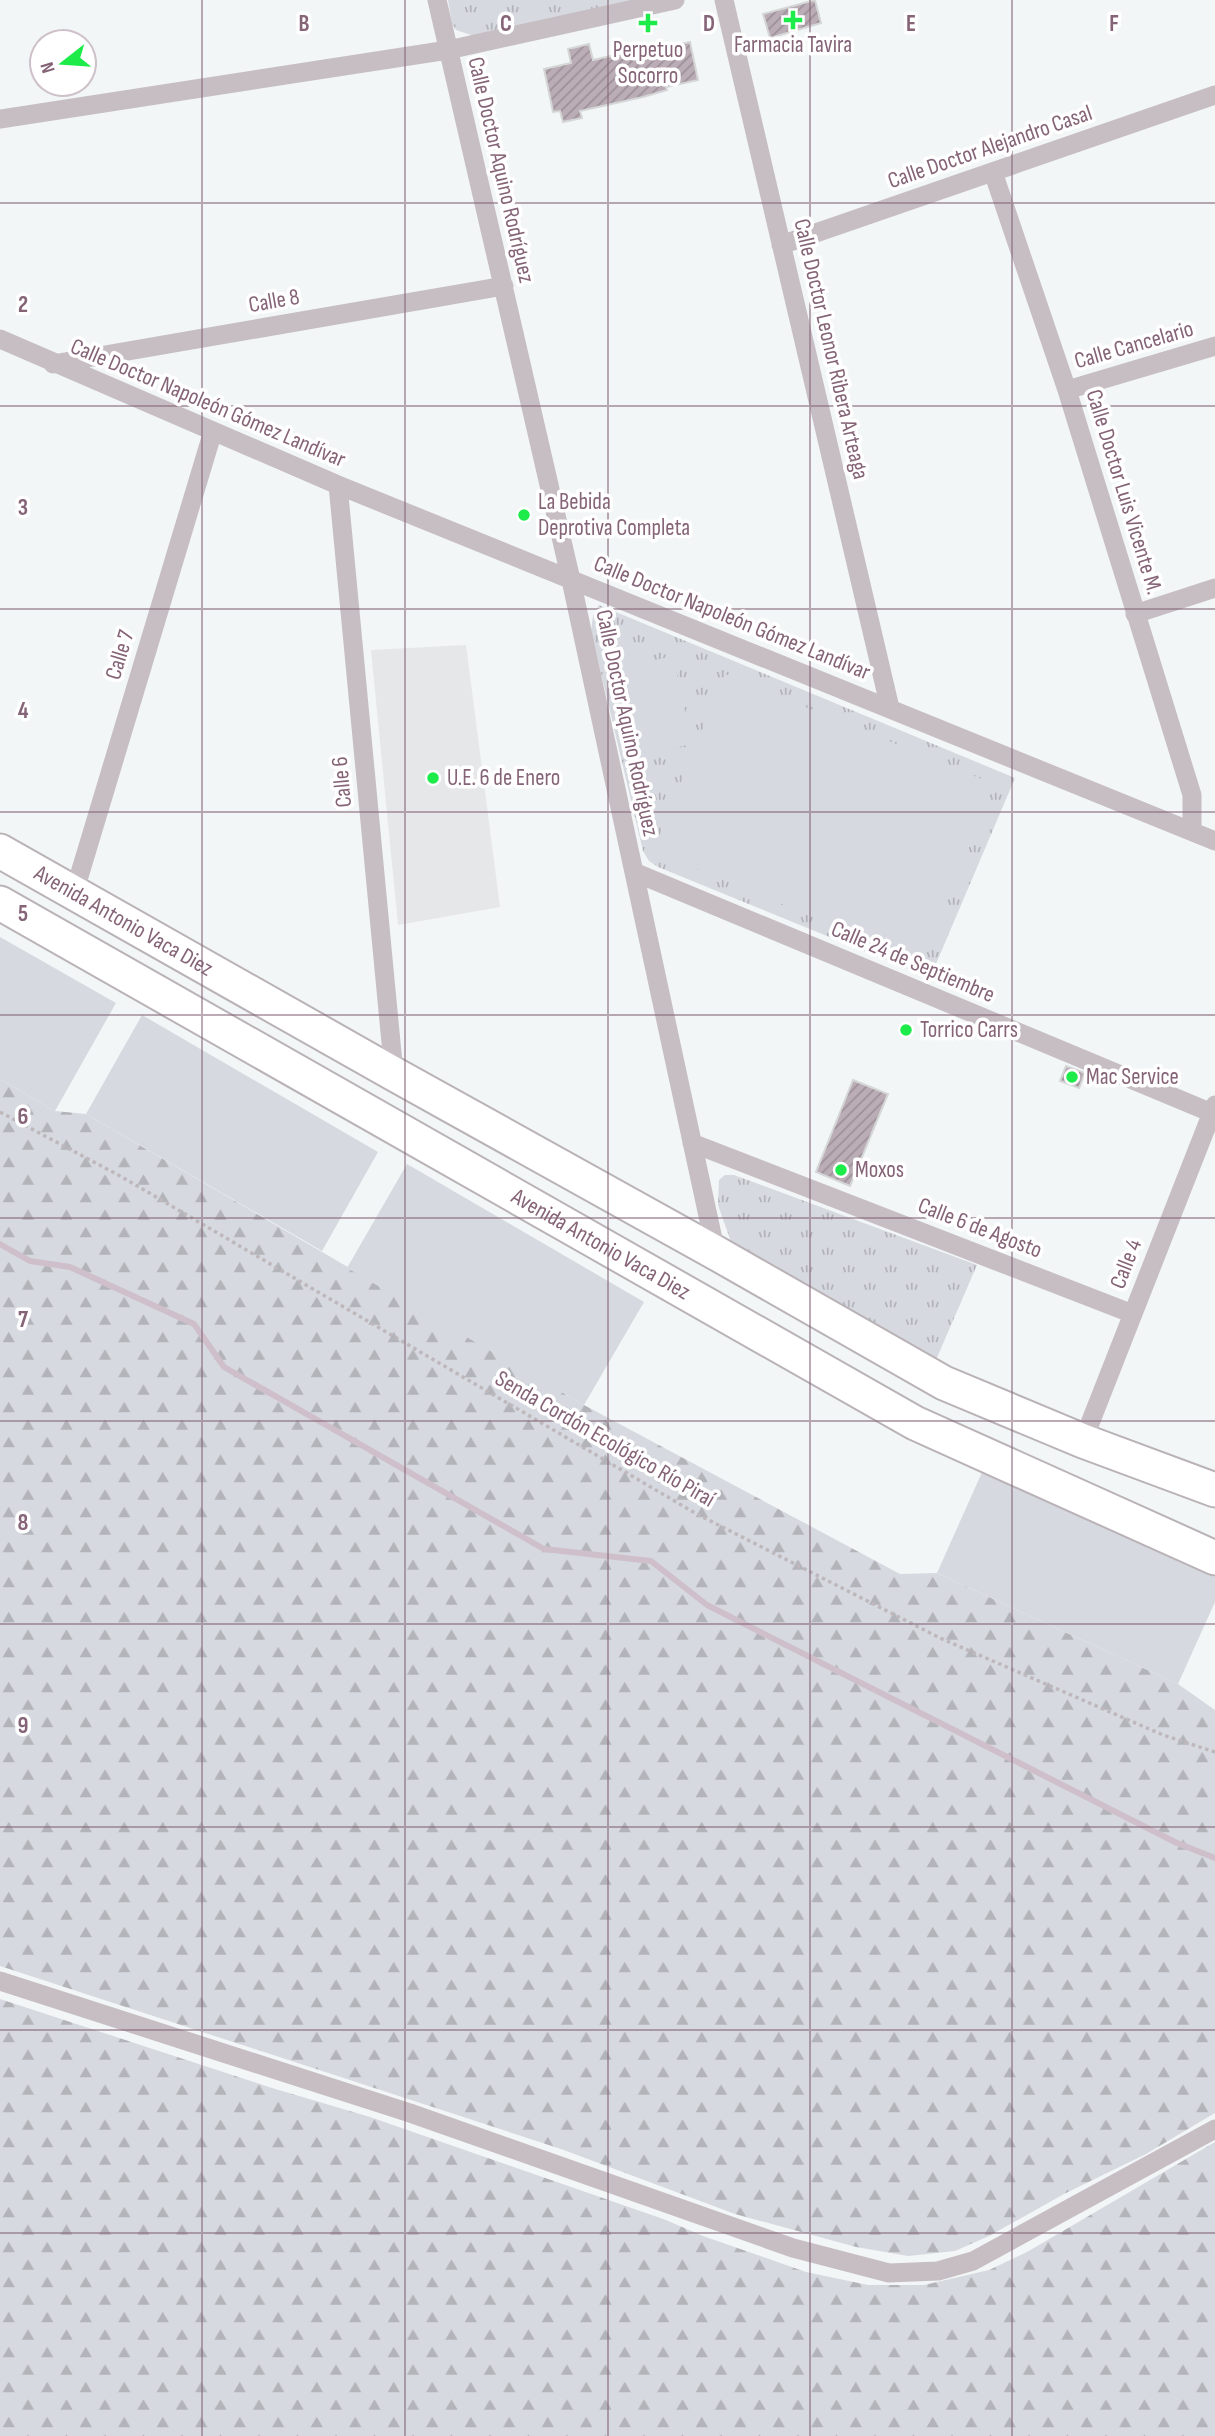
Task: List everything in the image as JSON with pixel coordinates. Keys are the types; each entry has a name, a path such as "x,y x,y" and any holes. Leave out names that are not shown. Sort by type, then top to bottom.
{"highway":[{"name":"Avenida Antonio Vaca Diez","path":"0,851 944,1383 1083,1441 1215,1490"},
{"path":"0,891 55,919 67,912 74,893"},
{"name":"Avenida Antonio Vaca Diez","path":"0,903 915,1423 1215,1558"}],"street":[{"name":"Calle Doctor Aquino Rodríguez","path":"437,0 571,580 716,1253"},
{"path":"0,119 448,50 675,0"},
{"name":"Calle Doctor Leonor Ribera Arteaga","path":"724,0 890,708"},
{"name":"Calle Doctor Alejandro Casal","path":"781,245 1215,95"},
{"name":"Calle Doctor Luis Vicente M.","path":"993,172 1067,390 1192,795 1192,830"},
{"name":"Calle 8","path":"53,364 504,286"},
{"name":"Calle Doctor Napoleón Gómez Landívar","path":"1,344 338,485 1213,839"},
{"name":"Calle Cancelario","path":"1067,390 1215,346"},
{"name":"Calle 7","path":"74,893 213,431"},
{"name":"Calle 6","path":"338,485 394,1074"},
{"path":"1135,614 1215,589"},
{"name":"Calle 24 de Septiembre","path":"634,872 1213,1109"},
{"name":"Calle 4","path":"1083,1441 1213,1109"},
{"name":"Calle 6 de Agosto","path":"692,1143 1133,1314"},
{"path":"0,1981 410,2113 793,2248 889,2273 938,2271 973,2261 1215,2129"}],"path":[{"name":"Senda Cordón Ecológico Río Piraí","path":"0,1112 122,1177 695,1513 940,1638 1163,1735 1215,1752"}],"shaded area":[{"name":"U.E. 6 de Enero","path":"466,645 500,907 398,925 371,650"}],"green space":[{"path":"448,0 655,0 474,36 456,30 452,24"},
{"path":"599,605 1015,778 930,978 649,861 643,851 591,631 593,616"},
{"path":"673,656 692,744 640,755 620,668"},
{"path":"725,674 994,784 923,962 653,851"},
{"path":"0,937 116,1003 55,1111 0,1079"},
{"path":"142,1015 378,1152 322,1251 86,1114"},
{"path":"0,1079 55,1111 86,1114 584,1405 900,1574 937,1573 1178,1684 1215,1710 1215,2113 1146,2154 1064,2194 989,2236 955,2251 908,2256 856,2247 735,2214 561,2149 0,1966"},
{"path":"407,1164 644,1302 584,1405 347,1268"},
{"path":"725,1175 734,1175 977,1265 936,1360 731,1242 718,1205 719,1180"},
{"path":"983,1470 1215,1577 1215,1602 1178,1684 937,1573"},
{"path":"0,1999 272,2088 370,2117 666,2220 703,2236 806,2272 868,2285 924,2285 989,2270 1027,2252 1215,2142 1215,2436 0,2436"}],"building":[{"name":"Farmacia Tavira","path":"815,0 821,23 770,38 763,14"},
{"path":"690,42 698,80 666,87 667,90 643,97 580,111 582,118 563,122 560,111 553,112 544,69 571,63 568,49 589,44 593,60 658,45 659,49"},
{"name":"Mac Service","path":"1066,1066 1085,1073 1079,1088 1060,1081"},
{"path":"853,1080 888,1094 850,1186 816,1172"}],"waterway":[{"path":"0,1244 30,1261 70,1267 194,1324 224,1367 544,1549 651,1561 707,1605 1177,1843 1215,1858"}],"place":[{"name":"Farmacia Tavira","path":"793,20"},
{"name":"Perpetuo Socorro","path":"648,23"},
{"name":"La Bebida Deprotiva Completa","path":"524,515"},
{"name":"U.E. 6 de Enero","path":"433,778"},
{"name":"Torrico Carrs","path":"906,1030"},
{"name":"Mac Service","path":"1072,1077"},
{"name":"Moxos","path":"841,1170"}]}
